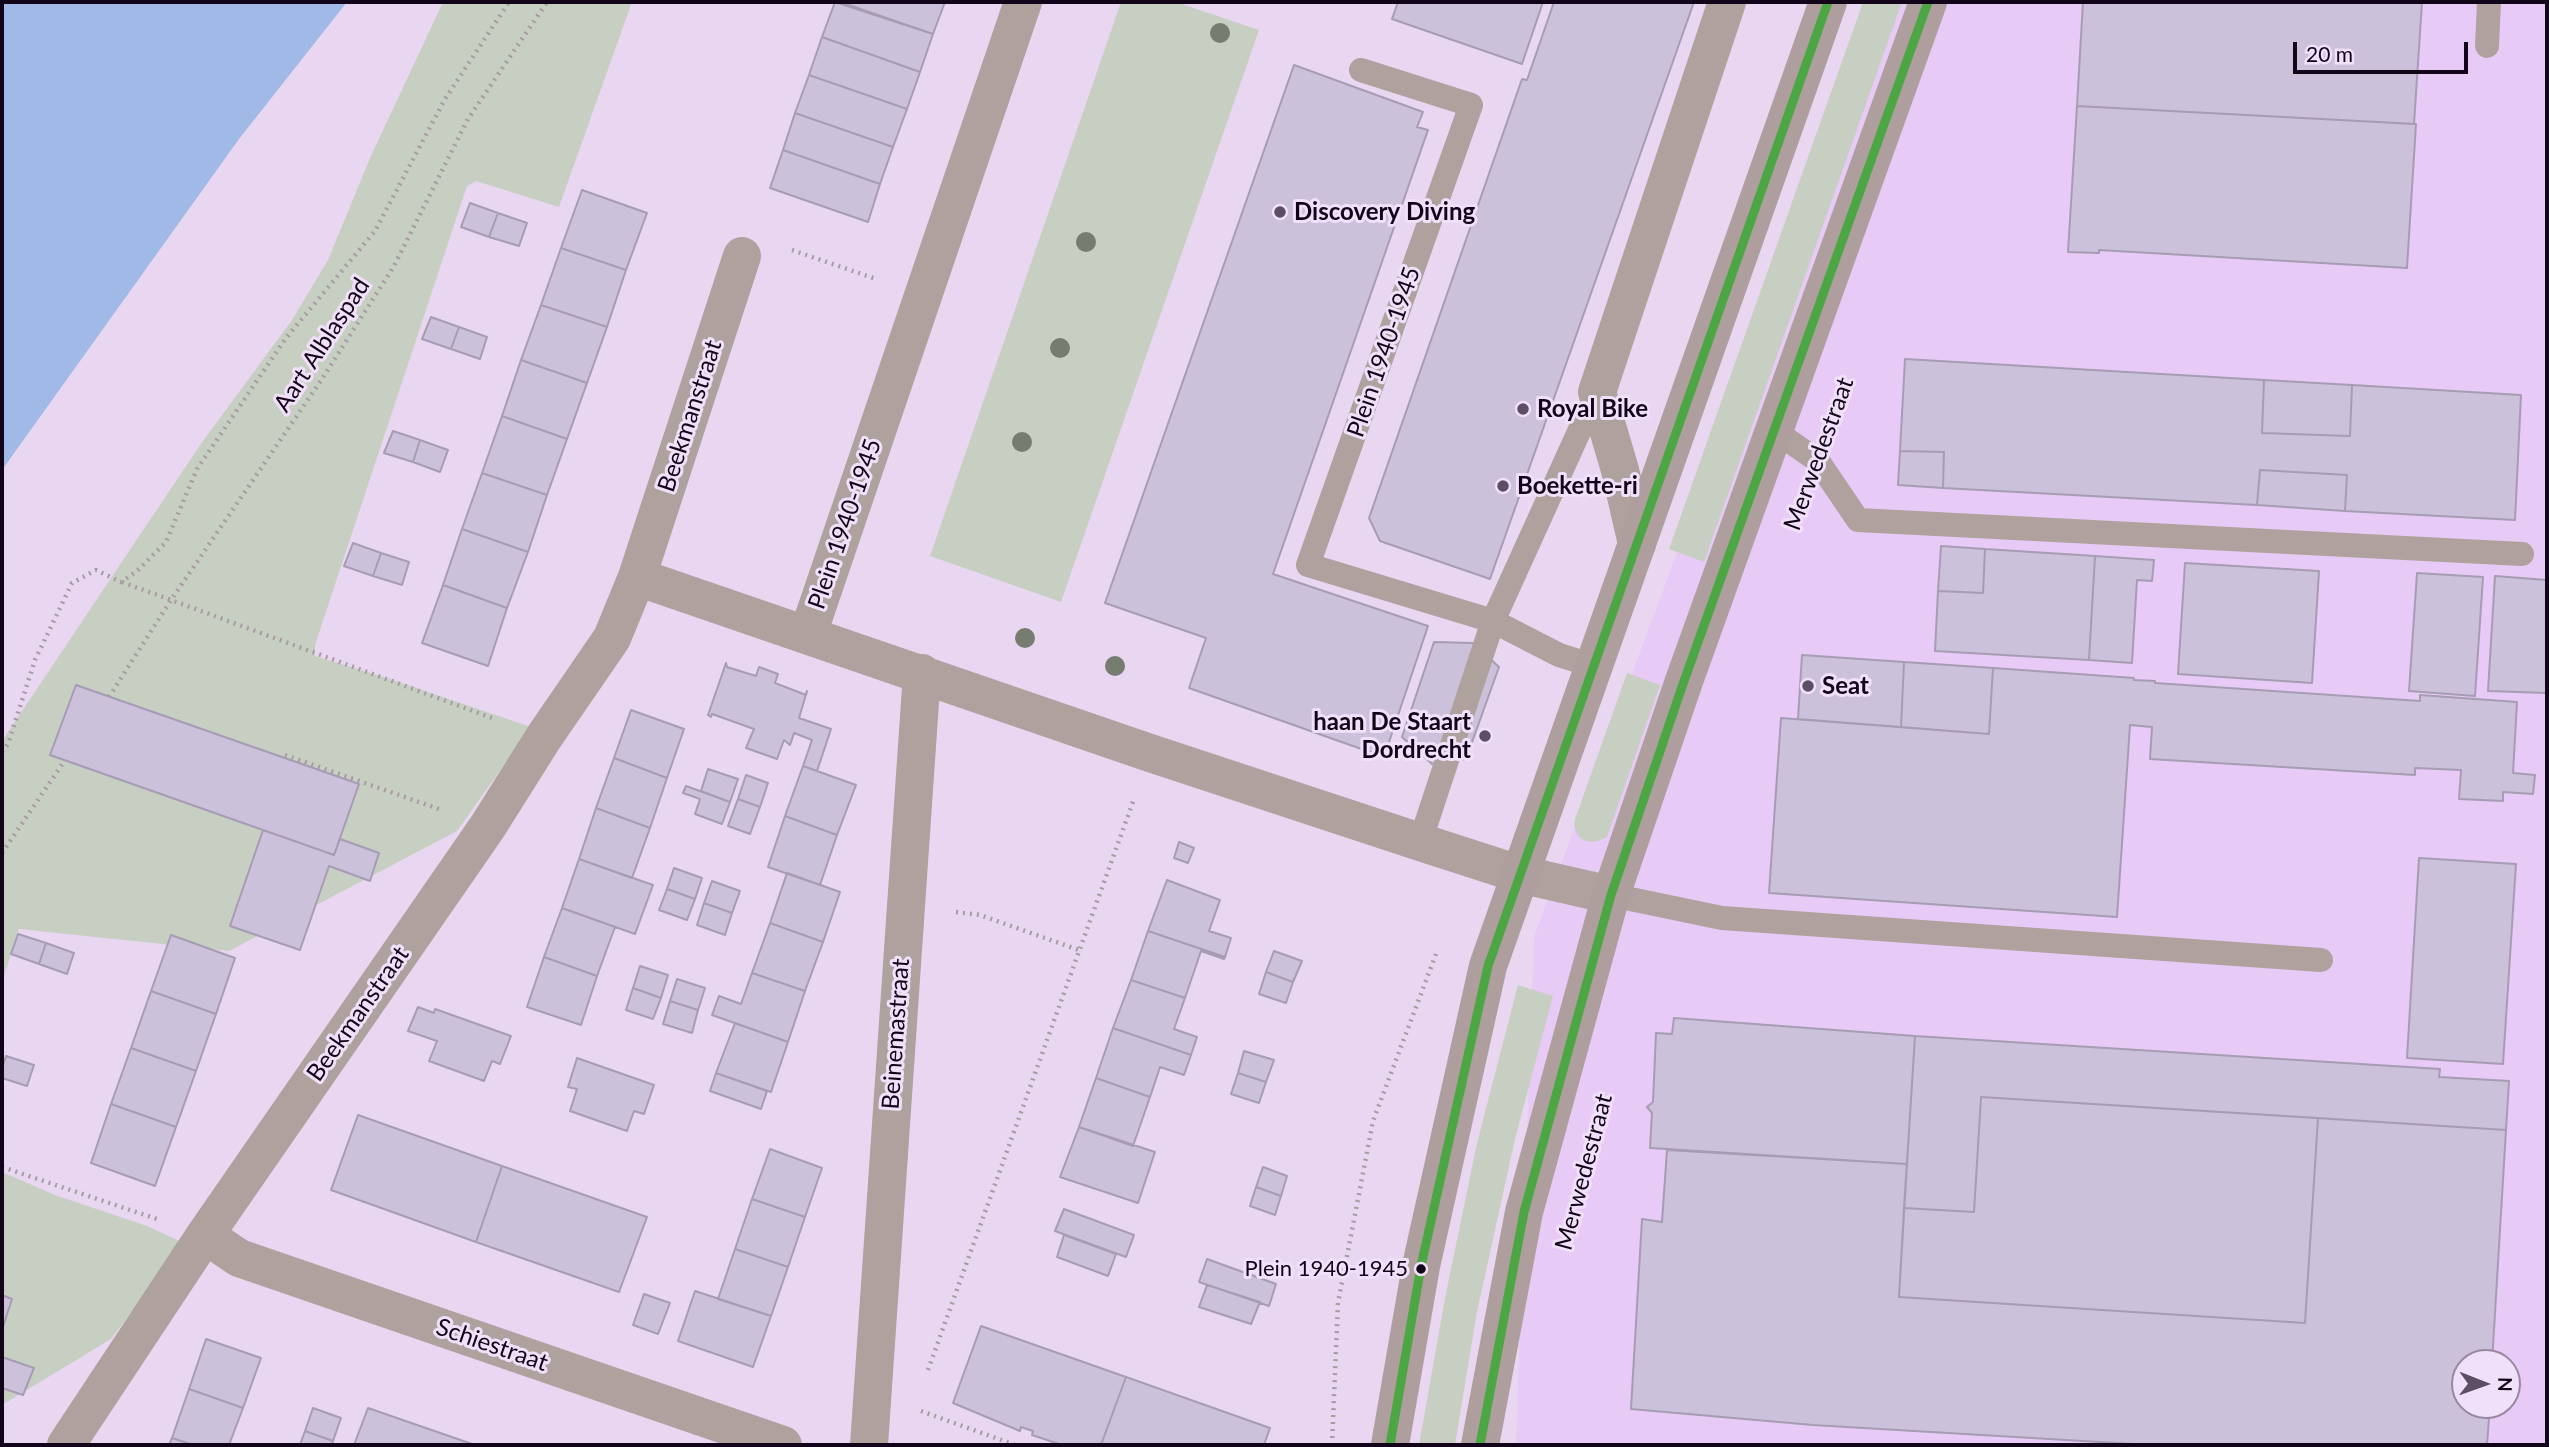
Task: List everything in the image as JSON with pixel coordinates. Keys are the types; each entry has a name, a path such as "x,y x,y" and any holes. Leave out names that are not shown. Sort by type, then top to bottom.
{"main road":[{"path":"1390,1445 1421,1266 1488,966 1828,2"},
{"name":"Merwedestraat","path":"1480,1445 1524,1212 1611,895 1684,681 1928,2"}],"street":[{"name":"Plein 1940-1945","path":"1023,2 808,634 1150,753 1519,874"},
{"path":"1637,544 1620,470 1597,392 1727,2"},
{"name":"Beekmanstraat","path":"66,1445 205,1235 488,826 544,737 612,638 637,577 742,256"},
{"path":"637,577 808,634"},
{"name":"Beinemastraat","path":"869,1445 922,673"},
{"path":"1519,874 1611,895"},
{"name":"Schiestraat","path":"205,1235 239,1258 783,1445"}],"lane":[{"path":"2487,47 2489,2"},
{"name":"Plein 1940-1945","path":"1361,70 1471,105 1308,565 1493,621 1559,655 1594,666"},
{"path":"1420,842 1493,621 1597,392"},
{"path":"1775,431 1818,461 1858,520 2522,554"},
{"path":"1611,895 1722,918 2321,960"}],"path":[{"path":"121,582 137,571 166,542 197,469 286,338 375,231 445,99 509,2"},
{"name":"Aart Alblaspad","path":"108,696 323,379 394,266 468,119 547,2"},
{"path":"742,256 765,242 924,294"},
{"path":"2,752 8,744 35,660 72,583 96,570 121,582 544,737"},
{"path":"914,1408 1150,753"},
{"path":"285,755 488,826"},
{"path":"2,853 65,760"},
{"path":"905,907 980,915 1079,950"},
{"path":"2,1167 205,1235"},
{"path":"872,1395 1015,1445"}],"shaded area":[{"path":"443,2 632,2 559,207 476,181 467,186 315,645 315,656 531,727 457,831 229,951 19,929 2,982 2,741 200,445 292,320 328,260 370,158"},
{"path":"1121,2 1176,2 1259,30 1061,602 930,556"},
{"path":"1863,2 1902,2 1704,562 1669,549"},
{"path":"1882,2 2547,2 2547,1445 1516,1445 1534,937"},
{"path":"1627,673 1660,685 1607,837 1589,842 1577,834 1574,822"},
{"path":"1518,985 1553,996 1515,1139 1477,1312 1455,1445 1419,1445 1445,1298 1477,1143"},
{"path":"2,1172 55,1195 147,1226 184,1243 111,1339 2,1405"}],"water":[{"path":"2,2 347,2 239,139 2,470"}],"building":[{"path":"835,2 933,34 920,72 822,37"},
{"path":"840,2 945,2 933,34"},
{"path":"1398,2 1543,2 1522,64 1392,19"},
{"path":"1554,2 1694,2 1490,579 1380,541 1369,518 1522,79 1527,80"},
{"path":"2083,2 2422,2 2414,124 2077,106"},
{"path":"822,37 920,72 907,109 809,75"},
{"path":"1294,65 1423,112 1417,127 1428,130 1273,574 1428,626 1384,757 1189,688 1206,638 1105,603"},
{"path":"809,75 907,109 893,147 795,113"},
{"path":"2077,106 2416,124 2407,268 2099,250 2099,253 2068,252"},
{"path":"795,113 893,147 880,184 783,150"},
{"path":"783,150 880,184 868,222 770,188"},
{"path":"582,190 647,213 626,270 561,248"},
{"path":"470,203 498,213 489,237 461,227"},
{"path":"498,213 527,223 519,246 489,237"},
{"path":"561,248 626,270 607,327 541,305"},
{"path":"541,305 607,327 587,383 521,360"},
{"path":"431,317 459,327 451,349 422,339"},
{"path":"459,327 487,337 480,359 451,349"},
{"path":"1905,359 2264,380 2262,433 2350,436 2352,385 2521,395 2515,520 2345,511 2347,475 2260,470 2257,505 1943,488 1944,452 1900,451"},
{"path":"521,360 587,383 567,439 502,416"},
{"path":"2264,380 2352,385 2350,436 2262,433"},
{"path":"502,416 567,439 547,495 482,473"},
{"path":"393,431 420,440 413,462 384,453"},
{"path":"420,440 448,450 440,472 413,462"},
{"path":"1900,451 1944,452 1943,488 1898,485"},
{"path":"2260,470 2347,475 2345,511 2257,505"},
{"path":"482,473 547,495 528,552 462,529"},
{"path":"462,529 528,552 507,608 443,585"},
{"path":"353,543 381,553 373,576 344,566"},
{"path":"1941,546 1985,549 1983,593 1938,591"},
{"path":"1985,549 2095,556 2089,660 1935,651 1938,591 1983,593"},
{"path":"381,553 409,562 402,585 373,576"},
{"path":"2095,556 2154,560 2152,581 2137,580 2132,663 2089,660"},
{"path":"2185,563 2319,571 2312,683 2178,674"},
{"path":"2417,573 2483,577 2475,696 2409,691"},
{"path":"2495,576 2547,580 2547,693 2488,691"},
{"path":"443,585 507,608 488,666 422,643"},
{"path":"1434,642 1473,643 1499,667 1466,759 1432,764 1402,737"},
{"path":"1802,655 1904,662 1901,727 1798,719"},
{"path":"1904,662 1993,668 1989,734 1901,727"},
{"path":"726,663 727,667 756,676 759,667 778,674 775,683 806,695 799,718 831,729 817,771 803,766 812,740 794,733 790,745 784,740 777,759 746,748 754,729 712,714 711,717 708,715"},
{"path":"1993,668 2134,678 2155,683 2420,701 2420,695 2517,702 2513,773 2535,775 2533,794 2503,792 2503,801 2459,799 2461,770 2415,768 2415,775 2150,759 2152,727 2130,725 2117,917 1769,893 1781,718 1989,734"},
{"path":"76,685 359,784 334,855 50,755"},
{"path":"631,710 684,729 667,778 614,758"},
{"path":"614,758 667,778 650,828 596,808"},
{"path":"803,766 856,785 837,835 785,816"},
{"path":"708,769 738,779 730,802 701,791"},
{"path":"746,775 768,783 760,807 738,799"},
{"path":"686,786 730,802 722,824 695,814 700,799 683,793"},
{"path":"738,799 760,807 750,834 728,826"},
{"path":"596,808 650,828 632,878 579,859"},
{"path":"785,816 837,835 820,885 768,867"},
{"path":"263,830 334,855 340,839 379,853 370,881 329,866 300,950 230,926"},
{"path":"1179,842 1194,848 1188,863 1174,858"},
{"path":"2419,858 2516,864 2503,1064 2407,1058"},
{"path":"579,859 653,885 635,934 562,908"},
{"path":"674,868 702,878 695,899 667,889"},
{"path":"787,873 840,892 823,942 770,923"},
{"path":"1167,880 1220,900 1209,931 1231,938 1225,957 1148,931"},
{"path":"712,881 740,891 732,913 704,903"},
{"path":"667,889 695,899 687,920 659,910"},
{"path":"704,903 732,913 725,935 697,925"},
{"path":"562,908 615,927 597,976 544,957"},
{"path":"770,923 823,942 805,991 752,973"},
{"path":"1148,931 1225,957 1224,959 1201,951 1185,998 1131,980"},
{"path":"18,934 46,943 39,964 11,954"},
{"path":"171,935 235,958 216,1014 151,991"},
{"path":"46,943 74,953 67,974 39,964"},
{"path":"1274,951 1302,961 1293,982 1266,972"},
{"path":"544,957 597,976 581,1025 527,1007"},
{"path":"640,966 668,975 661,998 633,988"},
{"path":"1266,972 1293,982 1286,1003 1259,994"},
{"path":"752,973 805,991 788,1042 712,1015 719,996 741,1004"},
{"path":"677,979 705,988 698,1010 670,1001"},
{"path":"1131,980 1185,998 1174,1029 1197,1037 1191,1055 1113,1028"},
{"path":"633,988 661,998 653,1019 626,1010"},
{"path":"151,991 216,1014 196,1071 131,1048"},
{"path":"670,1001 698,1010 692,1033 663,1024"},
{"path":"418,1007 434,1013 435,1009 511,1036 500,1064 492,1061 484,1081 429,1061 437,1041 408,1031"},
{"path":"1674,1018 1915,1036 1907,1164 1650,1148 1652,1113 1647,1107 1653,1102 1656,1033 1672,1034"},
{"path":"735,1023 788,1042 771,1092 716,1073"},
{"path":"1113,1028 1191,1055 1184,1075 1160,1067 1150,1097 1096,1078"},
{"path":"1915,1036 2440,1069 2439,1077 2509,1081 2506,1130 1981,1097 1974,1212 1904,1208"},
{"path":"131,1048 196,1071 176,1127 111,1104"},
{"path":"1244,1051 1274,1060 1266,1082 1238,1073"},
{"path":"6,1056 34,1065 27,1086 2,1078"},
{"path":"577,1058 654,1085 644,1114 634,1111 627,1131 570,1111 577,1089 568,1087"},
{"path":"716,1073 767,1091 761,1109 710,1091"},
{"path":"1238,1073 1266,1082 1259,1103 1231,1094"},
{"path":"1096,1078 1150,1097 1133,1146 1079,1127"},
{"path":"1981,1097 2318,1118 2305,1323 1899,1297 1904,1208 1974,1212"},
{"path":"111,1104 176,1127 155,1186 91,1163"},
{"path":"358,1115 502,1166 476,1242 331,1190"},
{"path":"2318,1118 2506,1130 2493,1349 2451,1349 2451,1419 2489,1419 2487,1445 2150,1445 1813,1425 1631,1409 1642,1219 1662,1222 1667,1150 1907,1164 1899,1297 2305,1323"},
{"path":"1079,1127 1155,1152 1138,1203 1060,1177"},
{"path":"770,1149 822,1168 805,1217 752,1199"},
{"path":"502,1166 647,1217 619,1292 476,1242"},
{"path":"1263,1167 1287,1176 1281,1196 1256,1187"},
{"path":"1256,1187 1281,1196 1275,1215 1250,1206"},
{"path":"752,1199 805,1217 788,1267 735,1249"},
{"path":"1064,1209 1134,1235 1126,1257 1055,1231"},
{"path":"1064,1235 1116,1254 1108,1276 1057,1257"},
{"path":"735,1249 788,1267 771,1316 718,1299"},
{"path":"1207,1259 1276,1284 1269,1306 1199,1282"},
{"path":"1207,1285 1260,1302 1251,1324 1199,1307"},
{"path":"695,1291 771,1316 753,1367 678,1341"},
{"path":"644,1294 670,1303 658,1334 633,1325"},
{"path":"2,1295 12,1299 2,1330"},
{"path":"981,1326 1126,1377 1101,1445 1062,1445 1032,1435 1033,1431 1021,1427 1020,1431 953,1403"},
{"path":"206,1339 261,1358 243,1408 189,1389"},
{"path":"2,1357 34,1368 23,1395 2,1388"},
{"path":"1126,1377 1270,1428 1264,1445 1101,1445"},
{"path":"189,1389 243,1408 229,1445 193,1445 172,1438"},
{"path":"313,1408 341,1418 333,1441 305,1431"},
{"path":"368,1408 475,1445 354,1445"},
{"path":"305,1431 333,1441 332,1445 300,1445"},
{"path":"172,1438 193,1445 169,1445"}],"transit line":[{"path":"1390,1445 1421,1266 1488,966 1828,2"},
{"path":"1480,1445 1524,1212 1611,895 1684,681 1928,2"}],"place":[{"name":"Discovery Diving","path":"1280,212"},
{"name":"Royal Bike","path":"1523,409"},
{"name":"Boekette-ri","path":"1503,486"},
{"name":"Seat","path":"1808,686"},
{"name":"haan De Staart Dordrecht","path":"1485,736"},
{"name":"Plein 1940-1945","path":"1421,1269"}]}
